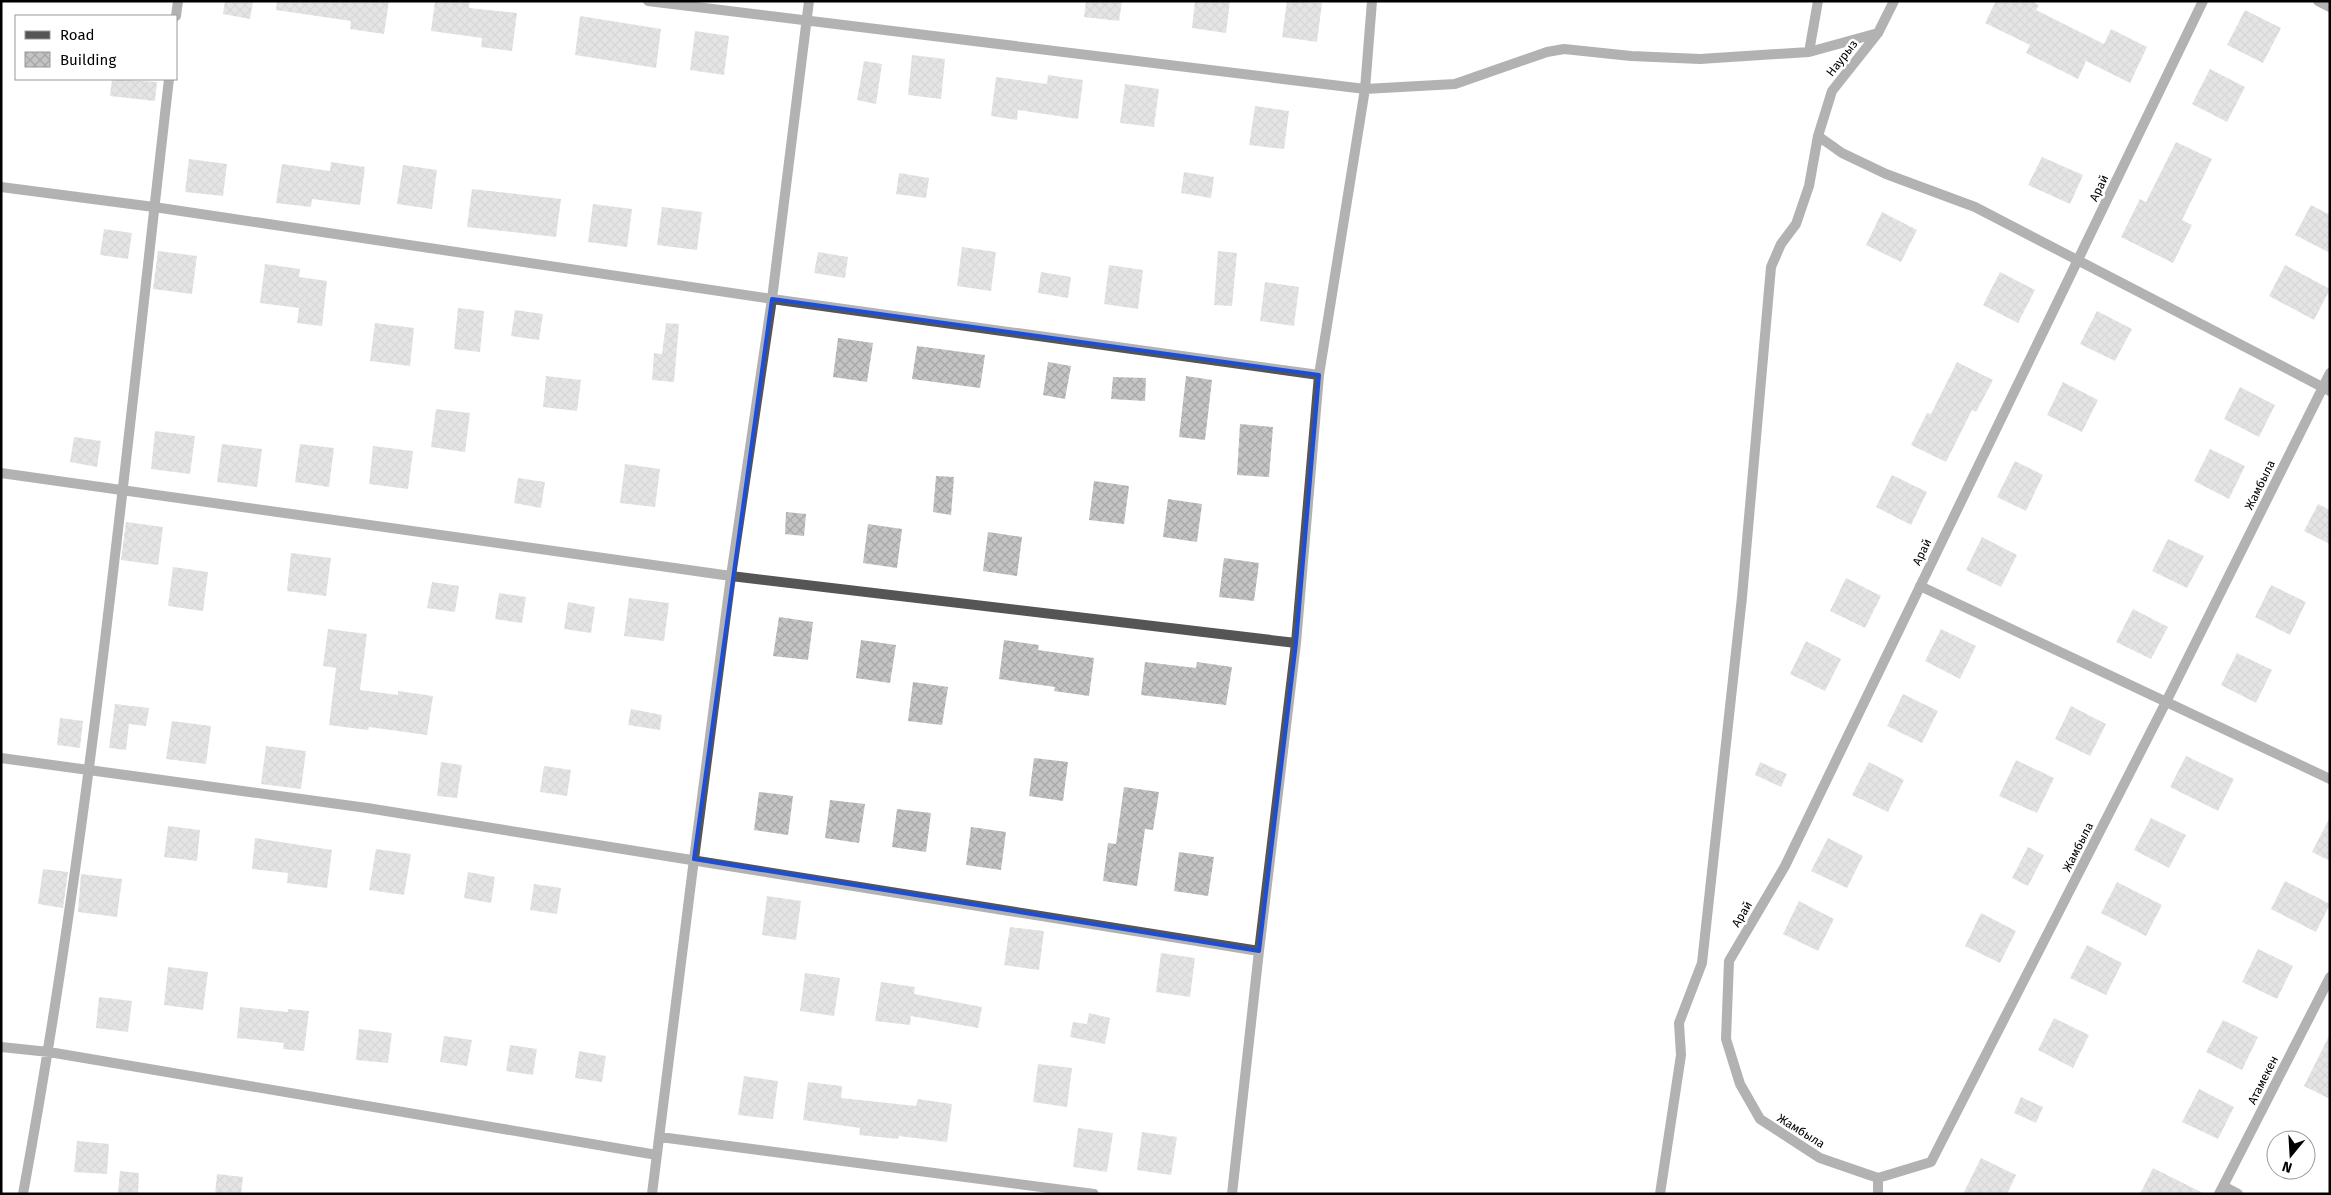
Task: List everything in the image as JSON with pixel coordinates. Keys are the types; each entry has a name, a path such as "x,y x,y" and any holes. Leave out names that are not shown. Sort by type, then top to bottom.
{"street":[{"path":"176,15 178,1"},
{"path":"648,1 1365,89 1455,84 1547,52 1564,49 1631,56 1700,59 1809,52 1878,33"},
{"path":"652,1194 731,576 772,299 809,1"},
{"path":"1232,1194 1296,643 1319,375 1365,89 1372,1"},
{"path":"1809,52 1818,1"},
{"name":"Наурыз","path":"1660,1194 1681,1056 1679,1023 1702,963 1742,597 1771,267 1782,244 1796,224 1809,186 1818,136 1832,91 1878,33 1894,1"},
{"name":"Арай","path":"1760,1119 1740,1084 1726,1039 1729,961 1785,866 2078,262 2202,1"},
{"path":"2318,1 2330,7"},
{"path":"23,1194 49,1052 89,770 169,80"},
{"path":"1818,136 1842,153 1886,174 1975,207 2326,389"},
{"path":"1,187 772,299 1319,375"},
{"name":"Жамбыла","path":"1760,1119 1820,1158 1878,1178 1931,1162 2326,389 2330,373"},
{"path":"1,473 122,488 731,576 1296,643"},
{"path":"1920,586 2330,779"},
{"path":"1,758 367,808 1259,951"},
{"name":"Атамекен","path":"2221,1190 2330,977"},
{"path":"1,1047 49,1052 657,1155"},
{"path":"660,1137 1094,1194"},
{"path":"1878,1178 1878,1194"},
{"path":"2221,1190 2238,1194"}],"highlighted area":[{"path":"772,299 1319,375 1296,643 1259,951 694,859"}],"building":[{"path":"225,1 253,1 250,19 223,14"},
{"path":"277,1 389,1 384,34 350,29 351,21 276,10"},
{"path":"435,1 470,1 469,8 517,13 512,51 481,47 482,38 431,31"},
{"path":"1086,1 1122,1 1119,21 1084,17"},
{"path":"1195,1 1230,1 1226,33 1192,28"},
{"path":"1287,1 1322,3 1317,42 1282,37"},
{"path":"1996,1 2031,1 2039,5 2036,10 2104,44 2111,29 2147,47 2130,83 2086,61 2078,79 2026,53 2030,45 1985,23"},
{"path":"2245,10 2281,28 2263,63 2227,45"},
{"path":"580,16 661,29 656,68 575,55"},
{"path":"695,31 729,36 724,75 690,70"},
{"path":"912,55 945,59 941,99 908,95"},
{"path":"864,61 882,64 876,104 857,100"},
{"path":"2210,69 2245,87 2227,122 2192,104"},
{"path":"1048,75 1083,80 1078,119 1018,110 1017,120 991,116 996,77 1047,84"},
{"path":"112,80 157,82 155,101 110,96"},
{"path":"1125,84 1159,89 1154,127 1120,123"},
{"path":"1255,106 1289,111 1284,149 1249,145"},
{"path":"2176,142 2212,159 2182,220 2192,225 2173,263 2121,237 2140,199 2146,202"},
{"path":"2042,157 2083,175 2070,204 2028,185"},
{"path":"189,159 227,164 223,196 185,192"},
{"path":"331,162 365,167 360,205 312,199 311,207 276,203 282,164 330,171"},
{"path":"403,165 437,170 432,209 397,204"},
{"path":"1184,172 1214,177 1211,198 1181,193"},
{"path":"899,173 929,178 926,198 896,194"},
{"path":"472,189 561,199 556,237 467,227"},
{"path":"593,204 632,209 627,247 588,242"},
{"path":"2311,205 2330,215 2330,253 2295,235"},
{"path":"662,207 702,212 697,250 657,245"},
{"path":"1882,212 1917,230 1901,262 1866,245"},
{"path":"104,229 132,233 128,259 100,255"},
{"path":"962,247 996,252 991,291 957,286"},
{"path":"158,251 197,256 192,294 153,289"},
{"path":"1218,251 1237,253 1232,306 1214,305"},
{"path":"818,252 848,257 845,278 814,273"},
{"path":"265,264 300,269 299,277 327,281 322,326 297,323 299,308 260,303"},
{"path":"1109,265 1143,270 1138,309 1104,304"},
{"path":"2285,265 2330,289 2314,320 2269,296"},
{"path":"1041,272 1071,277 1068,298 1038,293"},
{"path":"2000,272 2035,290 2018,323 1983,305"},
{"path":"1265,282 1299,287 1294,326 1260,321"},
{"path":"458,308 484,311 480,352 454,349"},
{"path":"515,310 543,314 539,340 511,336"},
{"path":"2097,311 2132,329 2115,361 2080,344"},
{"path":"375,323 414,328 410,366 370,361"},
{"path":"666,323 679,324 674,382 652,380 654,353 662,354"},
{"path":"838,338 873,343 867,382 833,377"},
{"path":"917,346 985,355 980,388 912,379"},
{"path":"1048,362 1071,366 1065,399 1043,395"},
{"path":"1957,362 1993,380 1976,412 1972,410 1946,462 1911,445 1927,413 1931,414"},
{"path":"546,376 581,380 577,411 543,407"},
{"path":"1186,376 1212,380 1205,440 1179,437"},
{"path":"1113,377 1146,378 1145,401 1111,399"},
{"path":"2063,382 2098,400 2082,432 2047,415"},
{"path":"2240,387 2275,405 2259,437 2224,419"},
{"path":"436,409 470,413 465,452 431,447"},
{"path":"1240,424 1273,427 1269,477 1237,475"},
{"path":"155,431 195,436 190,474 151,469"},
{"path":"74,437 101,441 97,467 70,462"},
{"path":"222,444 262,449 257,487 217,482"},
{"path":"300,444 334,448 329,487 295,482"},
{"path":"373,446 413,451 408,489 369,484"},
{"path":"2210,449 2245,466 2229,499 2194,481"},
{"path":"2015,461 2043,475 2026,511 1997,497"},
{"path":"625,464 660,469 655,507 620,503"},
{"path":"1892,475 1927,492 1911,525 1876,507"},
{"path":"936,476 954,477 951,515 933,512"},
{"path":"518,478 545,482 541,508 514,503"},
{"path":"1094,481 1129,486 1124,524 1089,520"},
{"path":"1168,499 1202,504 1197,542 1163,537"},
{"path":"2318,504 2330,510 2330,544 2304,531"},
{"path":"786,512 806,514 804,536 785,534"},
{"path":"126,522 163,527 158,565 121,560"},
{"path":"868,524 902,529 897,568 863,563"},
{"path":"988,532 1022,537 1017,576 983,571"},
{"path":"1982,537 2017,555 2001,587 1966,570"},
{"path":"2168,539 2204,556 2187,588 2152,571"},
{"path":"291,553 331,558 326,596 287,591"},
{"path":"1224,558 1259,563 1254,601 1219,597"},
{"path":"173,567 208,572 203,611 168,606"},
{"path":"1846,578 1881,596 1865,628 1830,611"},
{"path":"432,582 459,586 455,612 427,608"},
{"path":"2271,585 2306,602 2290,635 2255,617"},
{"path":"499,593 526,597 522,623 495,619"},
{"path":"629,598 669,603 664,641 624,636"},
{"path":"568,602 595,607 591,633 564,629"},
{"path":"2133,609 2168,627 2151,659 2116,642"},
{"path":"779,617 813,622 808,660 773,656"},
{"path":"328,629 367,634 360,690 398,695 398,691 433,696 427,735 369,727 368,730 329,725 336,668 323,666"},
{"path":"1941,629 1976,646 1960,679 1925,661"},
{"path":"861,640 896,645 890,683 856,678"},
{"path":"1004,640 1039,645 1038,650 1094,658 1089,696 1054,691 1055,687 999,679"},
{"path":"1806,641 1841,659 1825,691 1790,674"},
{"path":"2237,653 2272,670 2256,703 2221,685"},
{"path":"1145,662 1196,668 1197,662 1232,667 1226,705 1141,695"},
{"path":"913,682 948,687 942,725 908,721"},
{"path":"1903,694 1938,711 1922,743 1887,726"},
{"path":"115,704 149,708 146,726 129,724 126,750 109,748"},
{"path":"2071,706 2106,724 2090,756 2055,739"},
{"path":"631,709 662,715 660,730 628,725"},
{"path":"60,718 83,721 80,748 57,745"},
{"path":"172,721 211,726 206,764 166,759"},
{"path":"266,746 306,751 301,789 261,784"},
{"path":"2186,756 2234,779 2218,811 2170,787"},
{"path":"1034,758 1068,762 1063,801 1029,796"},
{"path":"2016,760 2054,778 2037,813 1999,796"},
{"path":"441,762 462,765 457,798 437,796"},
{"path":"1760,762 1787,774 1781,787 1755,775"},
{"path":"1869,762 1904,780 1888,812 1852,795"},
{"path":"544,766 571,770 567,796 540,792"},
{"path":"1124,787 1159,792 1153,830 1145,829 1137,886 1103,881 1108,843 1116,844"},
{"path":"759,792 793,796 788,835 754,830"},
{"path":"830,800 865,804 859,843 825,838"},
{"path":"897,809 931,813 926,852 892,847"},
{"path":"2330,817 2330,861 2312,852"},
{"path":"2151,818 2186,835 2169,868 2134,850"},
{"path":"168,826 200,830 197,861 164,857"},
{"path":"971,827 1006,832 1001,870 966,865"},
{"path":"255,838 332,850 327,888 287,883 288,873 252,869"},
{"path":"1828,838 1863,856 1847,888 1811,871"},
{"path":"2028,847 2044,855 2028,886 2012,878"},
{"path":"376,849 411,854 404,895 369,890"},
{"path":"1179,852 1214,857 1208,896 1174,891"},
{"path":"43,869 68,872 63,908 38,904"},
{"path":"468,872 495,877 491,903 464,898"},
{"path":"81,874 122,879 117,917 78,912"},
{"path":"2285,881 2330,904 2316,932 2271,909"},
{"path":"2117,882 2162,905 2146,936 2101,913"},
{"path":"534,884 561,888 557,914 530,910"},
{"path":"767,896 801,901 796,940 762,935"},
{"path":"1799,901 1834,919 1818,951 1783,934"},
{"path":"1981,913 2016,931 2000,963 1965,946"},
{"path":"1010,927 1044,931 1039,970 1004,965"},
{"path":"2087,945 2122,963 2106,995 2070,978"},
{"path":"2258,949 2293,966 2277,999 2242,982"},
{"path":"1161,953 1195,958 1190,997 1156,992"},
{"path":"168,967 208,972 203,1010 164,1005"},
{"path":"805,973 840,978 834,1016 800,1011"},
{"path":"881,982 915,987 914,994 982,1007 978,1028 911,1016 910,1025 875,1021"},
{"path":"99,997 132,1001 128,1032 96,1028"},
{"path":"240,1007 288,1012 288,1009 309,1011 304,1051 283,1049 284,1043 237,1038"},
{"path":"1089,1013 1110,1018 1105,1044 1070,1037 1073,1022 1087,1024"},
{"path":"2054,1018 2089,1035 2073,1068 2038,1050"},
{"path":"2223,1020 2258,1037 2242,1070 2206,1052"},
{"path":"359,1029 392,1033 388,1063 356,1060"},
{"path":"2330,1034 2330,1099 2304,1086"},
{"path":"444,1036 472,1040 467,1066 440,1062"},
{"path":"510,1045 537,1049 533,1075 506,1071"},
{"path":"579,1051 606,1056 602,1082 575,1078"},
{"path":"1038,1064 1072,1068 1067,1107 1033,1102"},
{"path":"744,1076 778,1081 773,1119 738,1115"},
{"path":"808,1082 842,1086 841,1098 916,1106 918,1099 952,1104 947,1142 899,1136 898,1139 859,1135 860,1128 803,1120"},
{"path":"2199,1089 2234,1107 2218,1139 2182,1122"},
{"path":"2021,1097 2043,1107 2036,1123 2014,1113"},
{"path":"1078,1128 1113,1133 1107,1172 1073,1167"},
{"path":"1142,1132 1177,1137 1171,1175 1137,1170"},
{"path":"77,1141 109,1144 107,1174 74,1172"},
{"path":"1981,1158 2016,1175 2007,1194 1963,1194"},
{"path":"2153,1168 2205,1194 2140,1194"},
{"path":"120,1171 139,1173 138,1194 118,1193"},
{"path":"217,1174 243,1177 241,1194 215,1194"}]}
